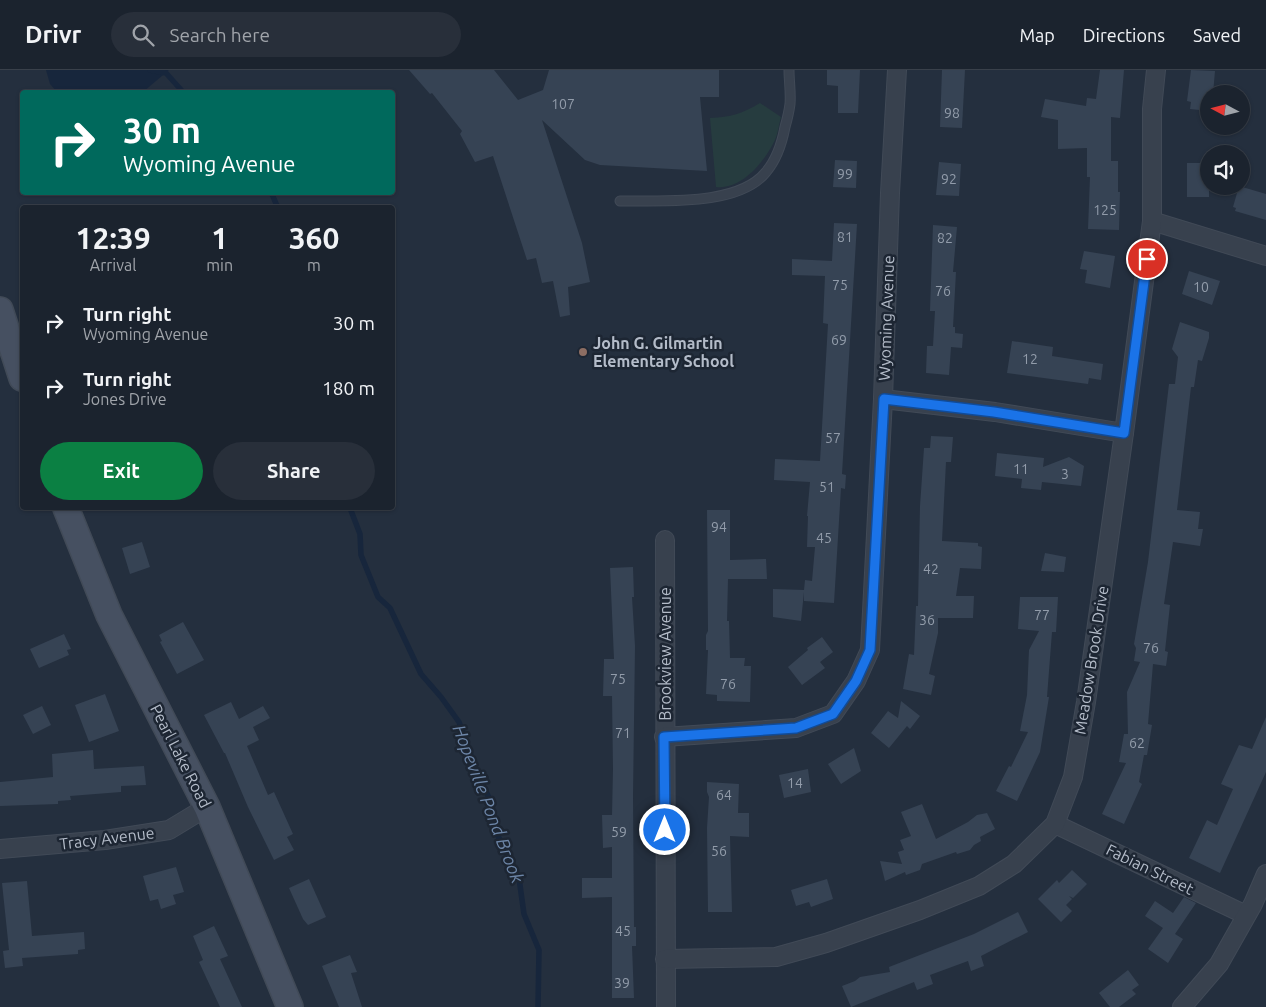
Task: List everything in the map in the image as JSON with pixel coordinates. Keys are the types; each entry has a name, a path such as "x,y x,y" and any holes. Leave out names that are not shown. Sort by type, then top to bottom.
{"main road":[{"path":"0,310 20,372"},
{"name":"Pearl Lake Road","path":"67,510 109,615 207,806 290,1007"}],"street":[{"name":"Wyoming Avenue","path":"664,737 796,728 833,714 856,681 870,650 884,399 890,193 897,70"},
{"name":"Meadow Brook Drive","path":"665,959 776,956 826,944 920,910 979,886 1014,864 1055,824 1073,777 1086,702 1124,433 1152,220 1152,109 1156,70"},
{"path":"1152,220 1266,256"},
{"path":"884,399 994,412 1124,433"},
{"name":"Brookview Avenue","path":"665,540 666,1007"},
{"name":"Tracy Avenue","path":"0,849 105,840 169,830 207,806"},
{"name":"Fabian Street","path":"1055,824 1255,909"},
{"path":"1182,1007 1219,964 1255,909 1266,874"}],"lane":[{"path":"620,201 696,199 723,196 756,182 766,172 777,155 783,139 790,105 789,70"}],"green space":[{"path":"760,103 781,117 771,148 759,165 743,179 726,187 716,187 710,118 736,114"}],"water":[{"path":"46,70 169,70 145,90 55,90 50,84"}],"building":[{"path":"409,70 494,70 518,100 543,90 549,70 719,70 719,97 700,97 707,171 600,165 585,160 542,120 582,243 590,282 568,287 570,315 560,317 553,281 542,283 536,258 527,260 493,156 475,162 460,134 462,131 432,93 430,94"},
{"path":"827,70 860,70 858,113 838,113 838,86 827,85"},
{"path":"942,70 965,70 962,128 940,127"},
{"path":"1100,70 1124,70 1120,118 1111,117 1111,161 1118,161 1118,192 1120,192 1119,230 1088,229 1090,177 1087,177 1087,148 1058,149 1058,120 1041,117 1045,99 1086,106 1087,98 1096,99"},
{"path":"1191,70 1215,71 1214,85 1200,85 1200,110 1190,109 1191,102 1187,101"},
{"path":"835,160 857,161 856,188 833,187"},
{"path":"939,162 961,164 959,196 936,195"},
{"path":"1187,163 1200,163 1200,195 1209,195 1209,197 1187,197"},
{"path":"1250,189 1266,194 1266,220 1235,211 1236,208 1233,207 1236,195 1250,195"},
{"path":"834,223 857,224 842,474 846,475 845,489 841,488 834,603 804,601 804,592 801,621 773,617 773,589 804,590 805,580 812,581 815,547 807,547 810,482 774,480 775,459 820,461 828,324 823,323 825,276 792,275 792,259 832,261"},
{"path":"933,225 957,227 953,272 956,272 953,327 955,327 955,333 963,334 962,348 951,347 949,375 926,373 927,346 933,346 935,311 930,311"},
{"path":"1084,251 1115,256 1110,288 1085,283 1087,270 1080,269"},
{"path":"1189,271 1220,281 1212,305 1182,294"},
{"path":"1180,322 1209,332 1202,361 1198,360 1194,387 1191,387 1177,510 1200,512 1198,529 1203,529 1200,546 1173,542 1164,604 1170,605 1165,651 1168,652 1166,666 1153,664 1148,724 1152,725 1147,755 1144,755 1139,782 1142,784 1124,824 1102,814 1126,763 1119,762 1124,734 1128,734 1127,692 1140,662 1134,661 1136,648 1134,644 1148,562 1169,384 1175,384 1178,357 1172,349"},
{"path":"1012,341 1053,347 1052,356 1103,364 1101,380 1089,378 1088,384 1007,373"},
{"path":"931,436 953,437 951,462 946,462 942,541 978,543 978,546 982,547 981,569 960,568 956,596 974,596 973,618 938,618 938,633 929,674 935,676 931,695 903,689 909,654 914,655 916,606 918,606 920,506 924,448 930,448"},
{"path":"997,453 1044,458 1043,467 1069,457 1084,466 1081,486 1042,482 1041,490 1021,488 1022,479 995,476"},
{"path":"707,510 730,510 730,560 766,559 767,579 728,579 727,621 729,621 730,658 745,658 744,666 751,666 750,702 717,701 717,695 706,694 708,650 706,650 706,635 708,631"},
{"path":"142,542 150,567 130,574 122,548"},
{"path":"1045,553 1066,557 1064,572 1041,571"},
{"path":"633,567 634,597 632,597 635,646 634,927 636,927 636,946 632,946 634,998 612,998 612,897 582,898 582,878 612,878 612,847 603,848 602,815 612,815 612,696 603,696 604,659 614,659 610,568"},
{"path":"1020,597 1058,597 1056,632 1052,632 1047,697 1049,697 1040,752 1017,801 996,791 1009,766 1011,767 1028,732 1020,731 1027,695 1029,650 1039,631 1018,629"},
{"path":"183,622 204,660 177,674 160,642 162,641 159,635"},
{"path":"64,634 71,649 67,650 69,655 39,668 30,649"},
{"path":"822,637 833,652 820,662 825,668 802,685 788,667 808,650 807,648"},
{"path":"105,694 119,731 89,742 75,705"},
{"path":"901,701 920,716 910,729 907,726 889,748 871,733 888,711 898,718"},
{"path":"231,702 239,719 263,706 270,718 253,727 259,740 247,746 268,795 274,792 293,834 287,837 294,850 274,860 248,807 225,753 204,715"},
{"path":"42,706 51,725 33,734 23,715"},
{"path":"1266,717 1266,772 1220,873 1189,858 1207,820 1217,825 1233,789 1221,784 1239,745 1252,749"},
{"path":"854,748 861,771 841,784 828,764"},
{"path":"93,750 94,769 144,766 146,785 121,786 121,792 70,796 71,800 58,801 58,804 0,806 0,782 53,777 52,754"},
{"path":"808,769 811,792 784,798 779,775"},
{"path":"707,782 739,784 738,813 749,813 749,837 730,836 732,912 708,912 707,828 709,797"},
{"path":"922,804 936,839 977,815 987,813 995,829 980,837 981,841 970,850 957,854 956,852 922,864 920,870 906,875 905,872 885,881 880,861 902,864 898,852 904,850 900,840 911,836 901,812"},
{"path":"176,867 184,892 173,895 176,904 161,909 158,899 150,901 143,876"},
{"path":"1072,870 1087,884 1073,898 1069,896 1072,899 1066,905 1072,911 1061,922 1038,899 1057,880 1059,883"},
{"path":"309,879 326,917 308,925 303,919 289,888"},
{"path":"827,879 833,899 811,907 809,902 796,906 791,890"},
{"path":"27,881 32,936 84,932 85,949 78,950 78,954 22,958 23,966 5,968 3,951 9,950 2,883"},
{"path":"1184,897 1196,903 1175,934 1183,939 1168,963 1148,949 1163,928 1145,916 1155,901 1173,913"},
{"path":"1018,912 1028,932 981,956 984,966 971,971 968,961 930,975 933,984 917,990 914,982 851,1007 842,986 860,977 890,972 889,967 974,934"},
{"path":"214,926 228,956 220,959 242,1007 220,1007 199,962 203,960 193,936"},
{"path":"350,955 357,972 351,973 362,1007 339,1007 322,966"},
{"path":"1128,970 1139,985 1132,990 1136,994 1119,1007 1110,1007 1099,993"}],"waterway":[{"name":"Hopeville Pond Brook","path":"150,70 166,73 181,90"},
{"name":"Hopeville Pond Brook","path":"272,195 277,205"},
{"name":"Hopeville Pond Brook","path":"351,510 360,534 361,555 378,597 390,608 421,674 459,722 476,770 489,798 493,826 519,878 524,914 539,950 538,1007"}],"place":[{"name":"John G. Gilmartin Elementary School","path":"583,352"}],"route":[{"path":"665,830 664,737 796,728 833,714 856,681 870,650 884,399 994,412 1124,433 1147,259"}]}
